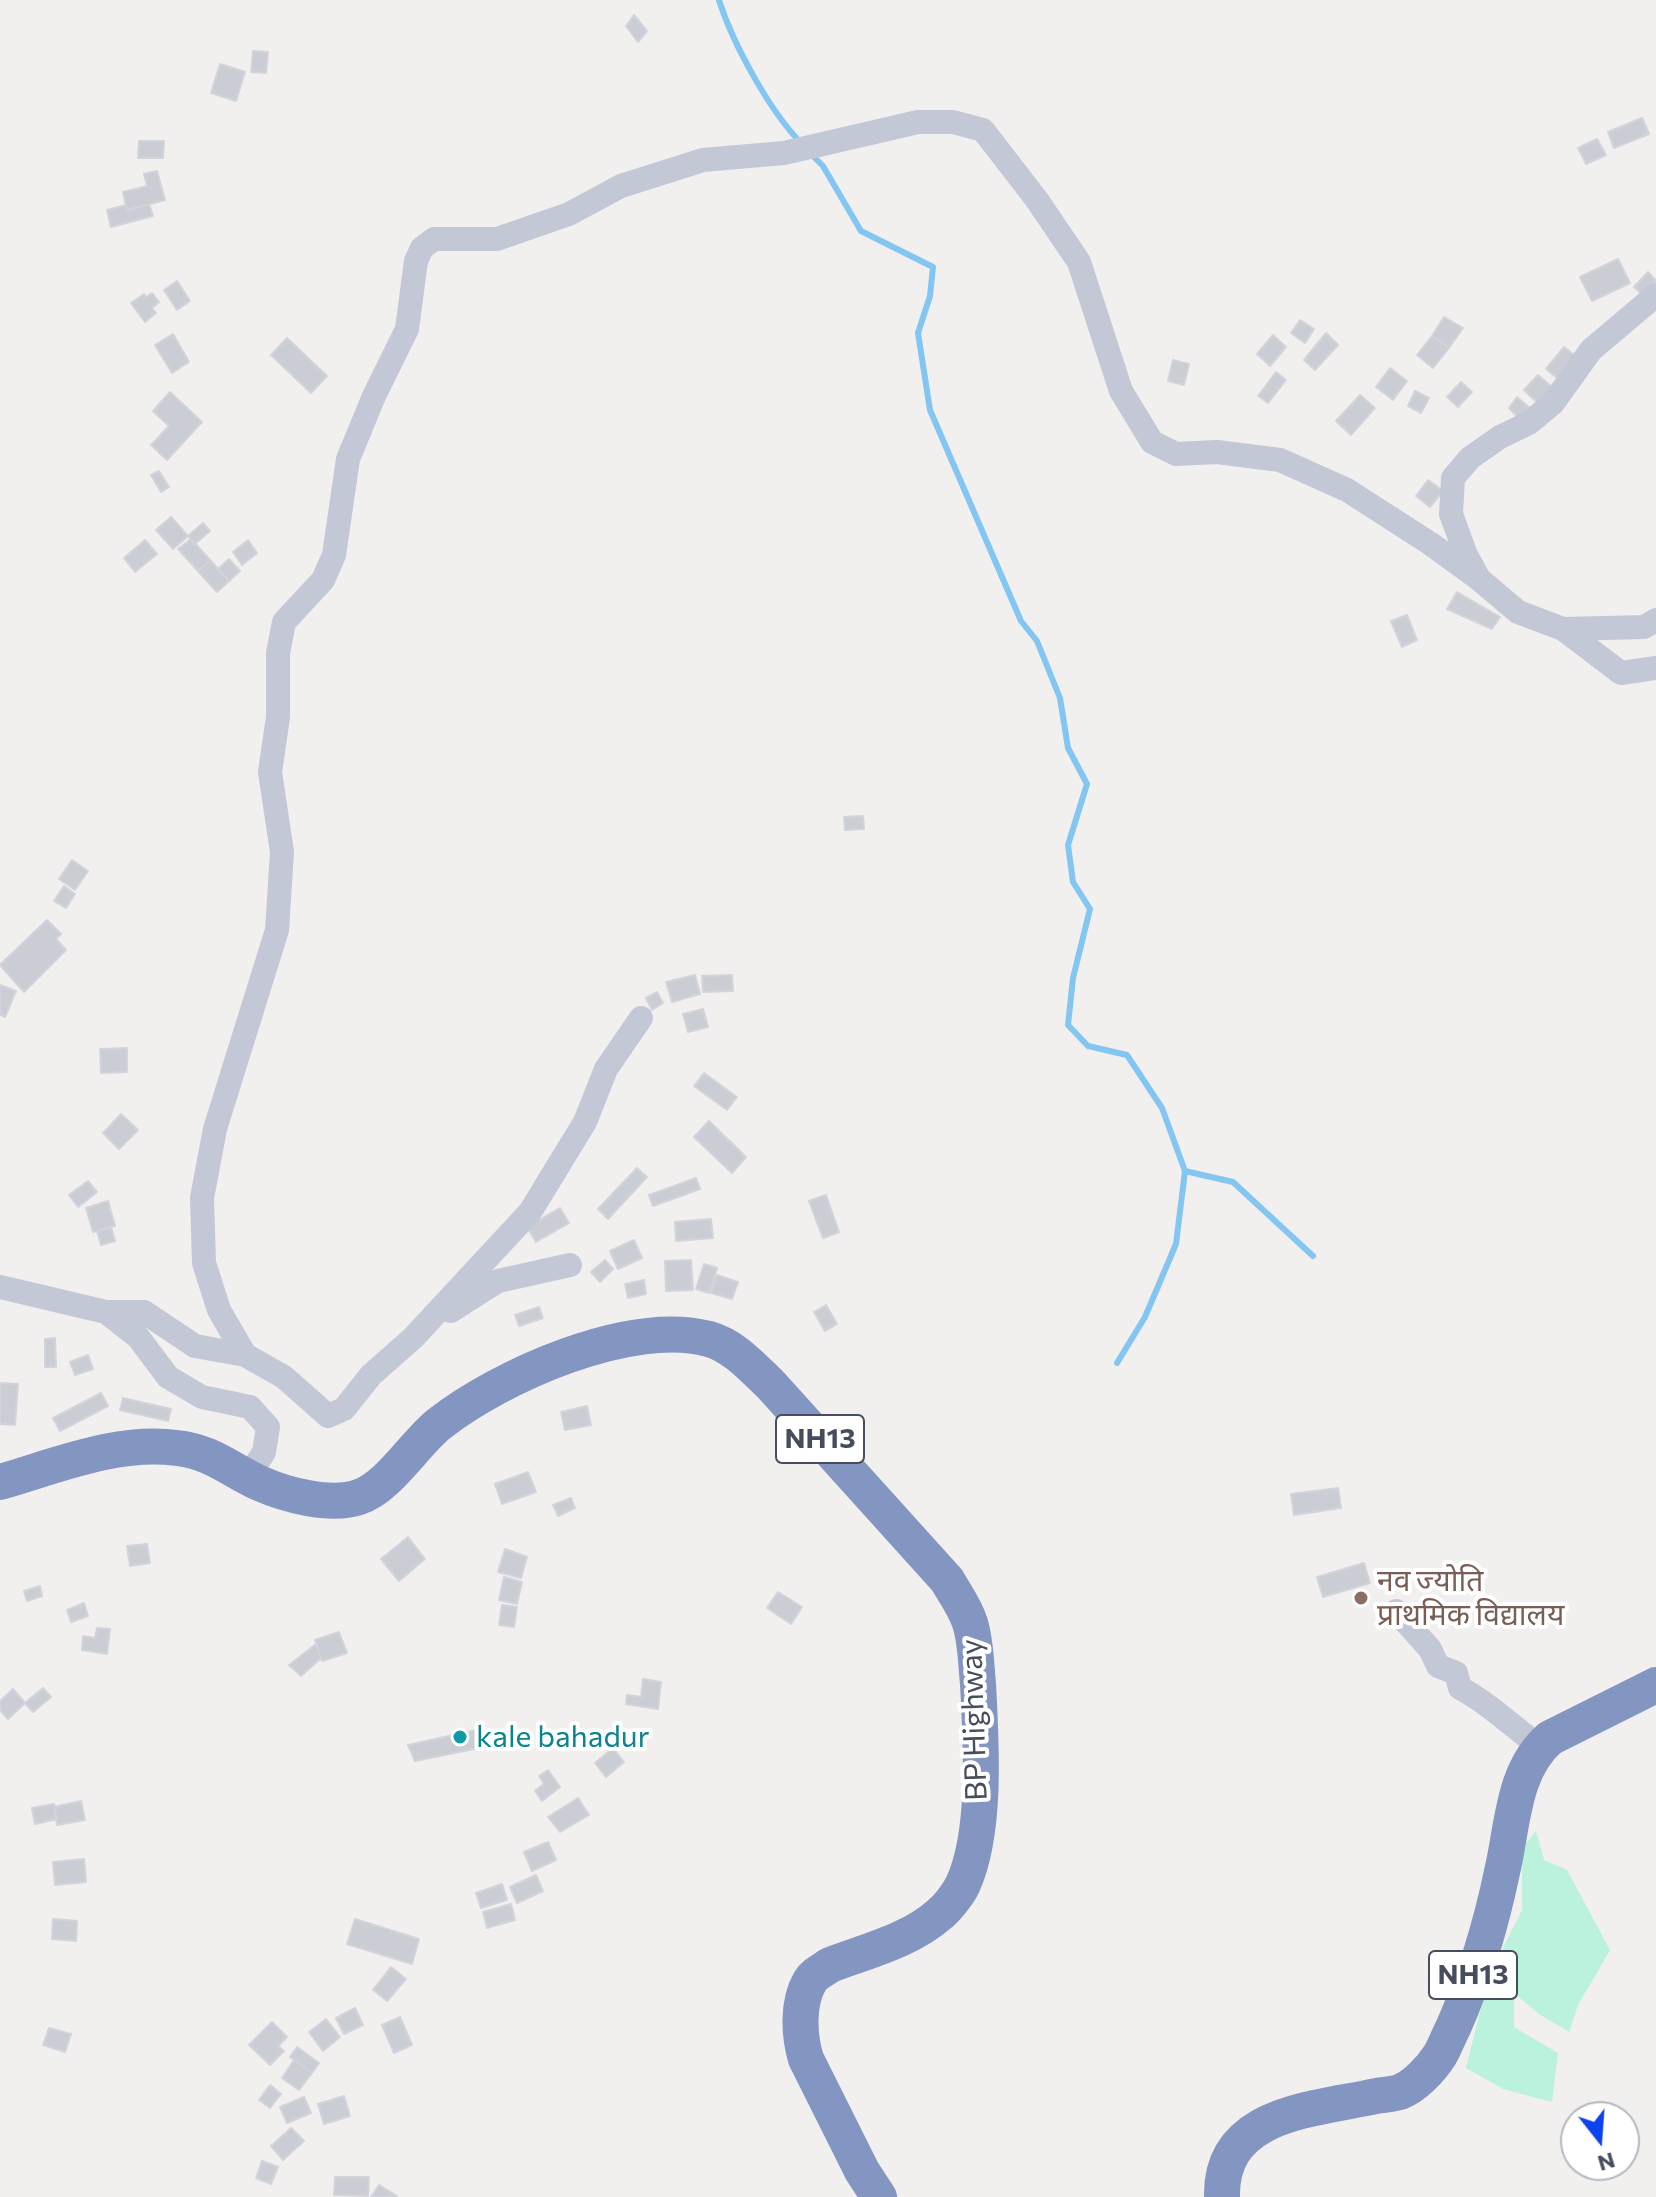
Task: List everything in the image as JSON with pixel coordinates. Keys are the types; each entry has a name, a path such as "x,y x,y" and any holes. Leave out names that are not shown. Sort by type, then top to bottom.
{"highway":[{"name":"BP Highway","path":"0,1482 101,1453 130,1448 174,1447 205,1453 277,1489 336,1501 361,1497 379,1485 440,1423 542,1365 591,1348 650,1337 708,1339 725,1345 743,1358 947,1580 971,1625 981,1737 974,1846 962,1886 941,1913 905,1937 819,1972 807,1988 801,2016 806,2059 862,2171 879,2197"},
{"name":"NH13","path":"1222,2197 1221,2176 1236,2147 1253,2129 1287,2115 1401,2091 1418,2081 1440,2055 1463,2004 1491,1920 1522,1776 1540,1747 1550,1738 1656,1685"}],"street":[{"path":"245,1355 219,1310 204,1263 202,1198 215,1129 277,930 282,852 270,772 278,717 278,653 284,622 323,580 334,555 348,459 407,329 416,261 422,248 434,239 497,239 569,214 621,186 703,160 784,153 918,122 953,122 983,130 1037,200 1079,262 1121,391 1152,442 1176,454 1217,452 1280,460 1347,490 1431,544 1518,612 1563,629 1621,673 1656,668"},
{"path":"1479,579 1466,555 1451,514 1453,478 1470,458 1500,437 1529,423 1553,403 1591,350 1656,295"},
{"path":"1563,629 1644,627 1656,620"},
{"path":"0,1287 106,1312 144,1312 195,1346 245,1355 284,1377 328,1416 344,1409 371,1375 413,1338 530,1212 585,1122 606,1069 641,1018"},
{"path":"371,1375 407,1351 458,1305 498,1281 570,1265"},
{"path":"106,1312 138,1337 168,1377 202,1397 250,1407 268,1427 264,1452 248,1477"},
{"path":"1396,1611 1430,1649 1438,1666 1456,1673 1460,1688 1500,1713 1540,1747"}],"green space":[{"path":"1536,1831 1544,1860 1567,1870 1610,1950 1578,2005 1569,2032 1539,2014 1514,1993 1514,2027 1558,2053 1552,2102 1503,2089 1466,2068 1481,2008 1504,1946 1522,1910 1522,1848"}],"building":[{"path":"634,15 647,31 638,42 626,26"},
{"path":"253,51 268,52 266,73 251,72"},
{"path":"220,64 245,72 236,101 211,93"},
{"path":"1642,118 1649,134 1614,148 1608,132"},
{"path":"1597,139 1606,155 1586,164 1578,148"},
{"path":"139,141 164,141 163,158 138,158"},
{"path":"157,171 165,200 127,210 123,192 147,186 144,174"},
{"path":"149,204 153,216 111,227 107,210 126,205 127,210"},
{"path":"1618,259 1630,283 1592,301 1580,277"},
{"path":"1648,272 1656,281 1643,295 1634,287"},
{"path":"177,281 190,301 177,310 164,290"},
{"path":"152,293 159,302 152,308 156,313 145,322 131,303 144,294 146,297"},
{"path":"1444,317 1463,328 1449,348 1432,336"},
{"path":"1300,320 1314,329 1305,343 1291,333"},
{"path":"1326,333 1338,345 1315,370 1304,360"},
{"path":"173,334 189,362 172,373 155,345"},
{"path":"1273,335 1286,347 1270,366 1257,354"},
{"path":"1432,336 1449,348 1433,368 1417,355"},
{"path":"287,338 327,376 311,393 271,355"},
{"path":"1564,347 1578,358 1560,380 1546,369"},
{"path":"1173,360 1189,364 1184,385 1168,381"},
{"path":"1390,368 1407,381 1393,400 1376,387"},
{"path":"1276,372 1286,380 1268,403 1258,396"},
{"path":"1538,375 1554,389 1539,404 1524,390"},
{"path":"1461,382 1472,392 1458,407 1447,397"},
{"path":"1415,391 1429,398 1421,413 1408,406"},
{"path":"170,392 202,422 167,460 151,445 169,426 153,411"},
{"path":"1360,395 1375,408 1351,435 1336,421"},
{"path":"1517,397 1531,409 1520,419 1509,408"},
{"path":"159,471 169,487 161,492 151,475"},
{"path":"1428,480 1443,491 1430,507 1416,496"},
{"path":"171,517 188,536 173,549 156,530"},
{"path":"203,523 210,531 195,544 188,536"},
{"path":"191,539 210,560 198,571 178,549"},
{"path":"145,540 157,554 135,572 124,558"},
{"path":"248,540 257,553 242,565 233,552"},
{"path":"229,559 240,571 229,581 218,569"},
{"path":"210,560 229,581 217,592 198,571"},
{"path":"1457,592 1500,617 1492,629 1447,609"},
{"path":"1407,615 1417,640 1402,647 1391,621"},
{"path":"863,816 864,829 845,830 844,817"},
{"path":"72,860 88,871 75,890 59,879"},
{"path":"64,886 75,894 66,908 54,901"},
{"path":"47,920 61,934 56,939 66,950 24,992 0,965"},
{"path":"695,975 700,994 672,1002 666,982"},
{"path":"732,975 733,991 703,992 702,976"},
{"path":"0,985 16,991 5,1017 0,1015"},
{"path":"657,992 663,1003 652,1010 646,998"},
{"path":"703,1009 708,1027 688,1032 683,1014"},
{"path":"127,1048 127,1072 101,1073 100,1049"},
{"path":"704,1073 737,1097 727,1110 694,1086"},
{"path":"121,1114 138,1130 119,1149 103,1133"},
{"path":"709,1121 746,1157 732,1173 694,1137"},
{"path":"637,1168 647,1177 608,1219 598,1209"},
{"path":"696,1178 700,1189 653,1206 649,1195"},
{"path":"88,1181 97,1192 78,1207 69,1195"},
{"path":"826,1195 839,1232 823,1238 809,1201"},
{"path":"108,1201 115,1226 93,1232 86,1208"},
{"path":"560,1208 569,1223 536,1242 527,1227"},
{"path":"711,1219 713,1238 676,1241 675,1222"},
{"path":"111,1227 115,1241 101,1245 97,1231"},
{"path":"634,1240 642,1258 618,1269 610,1251"},
{"path":"605,1260 613,1269 600,1282 591,1272"},
{"path":"691,1260 693,1290 666,1291 665,1261"},
{"path":"704,1264 717,1268 709,1293 696,1289"},
{"path":"717,1275 738,1282 732,1299 711,1293"},
{"path":"644,1280 646,1294 628,1298 625,1284"},
{"path":"826,1305 837,1324 825,1331 814,1312"},
{"path":"539,1307 543,1318 519,1326 515,1315"},
{"path":"55,1338 56,1367 45,1367 45,1339"},
{"path":"88,1355 93,1369 75,1375 70,1362"},
{"path":"0,1383 18,1384 15,1425 0,1424"},
{"path":"101,1393 108,1406 60,1431 53,1418"},
{"path":"123,1398 171,1409 168,1421 120,1410"},
{"path":"587,1406 591,1425 565,1430 561,1412"},
{"path":"528,1472 536,1492 502,1504 495,1484"},
{"path":"1338,1488 1341,1508 1294,1515 1291,1494"},
{"path":"571,1498 575,1508 558,1516 553,1505"},
{"path":"408,1537 425,1559 399,1581 381,1559"},
{"path":"147,1544 150,1563 130,1566 127,1546"},
{"path":"505,1549 527,1557 521,1578 498,1572"},
{"path":"1364,1563 1370,1583 1323,1597 1317,1577"},
{"path":"504,1577 522,1582 517,1604 499,1600"},
{"path":"40,1586 42,1596 27,1601 24,1591"},
{"path":"778,1592 802,1607 791,1624 767,1608"},
{"path":"84,1603 88,1616 71,1622 67,1610"},
{"path":"502,1605 517,1607 514,1627 499,1625"},
{"path":"97,1628 110,1629 107,1654 82,1650 83,1636 95,1638"},
{"path":"339,1632 347,1653 322,1661 315,1640"},
{"path":"316,1644 321,1658 301,1676 289,1665"},
{"path":"643,1679 661,1682 658,1709 626,1704 627,1695 641,1697"},
{"path":"43,1688 51,1697 33,1712 25,1703"},
{"path":"13,1689 25,1703 8,1719 0,1710 0,1701"},
{"name":"kale bahadur","path":"476,1730 479,1748 415,1761 408,1745"},
{"path":"613,1748 624,1762 606,1777 595,1763"},
{"path":"548,1770 560,1787 542,1801 535,1791 544,1784 539,1776"},
{"path":"578,1798 589,1815 560,1832 548,1817"},
{"path":"81,1801 85,1820 57,1825 54,1807"},
{"path":"54,1804 57,1819 35,1824 32,1808"},
{"path":"548,1842 556,1860 532,1871 524,1852"},
{"path":"84,1859 86,1882 55,1885 53,1862"},
{"path":"536,1875 543,1891 517,1903 510,1887"},
{"path":"502,1884 507,1900 481,1908 476,1893"},
{"path":"511,1904 515,1920 487,1928 483,1912"},
{"path":"53,1919 77,1921 76,1941 52,1939"},
{"path":"355,1919 419,1939 412,1964 347,1944"},
{"path":"391,1967 406,1979 387,2001 373,1990"},
{"path":"355,2008 363,2025 344,2034 336,2018"},
{"path":"400,2017 412,2045 394,2053 382,2025"},
{"path":"326,2019 340,2037 323,2051 309,2032"},
{"path":"272,2022 287,2037 278,2046 284,2051 270,2065 249,2045"},
{"path":"49,2028 71,2034 65,2052 43,2045"},
{"path":"297,2047 319,2063 312,2073 290,2057"},
{"path":"294,2060 312,2073 299,2090 282,2078"},
{"path":"270,2085 281,2094 270,2108 259,2100"},
{"path":"344,2096 350,2116 324,2124 318,2104"},
{"path":"304,2097 311,2113 287,2123 280,2107"},
{"path":"291,2128 304,2141 283,2160 271,2146"},
{"path":"262,2161 278,2167 271,2184 256,2178"},
{"path":"335,2177 369,2177 368,2196 334,2195"},
{"path":"379,2185 397,2196 371,2197"}],"waterway":[{"path":"719,0 753,76 801,143"},
{"path":"811,154 823,166 861,231 933,267 930,296 918,333 930,410 1021,621 1037,641 1060,698 1068,748 1087,784 1068,845 1073,882 1090,909 1073,978 1068,1025 1088,1046 1127,1055 1162,1108 1185,1171 1176,1244 1145,1317 1117,1363"},
{"path":"1185,1171 1233,1182 1313,1256"}],"place":[{"name":"नव ज्योति प्राथमिक विद्यालय","path":"1361,1598"},
{"name":"kale bahadur","path":"460,1737"}]}
